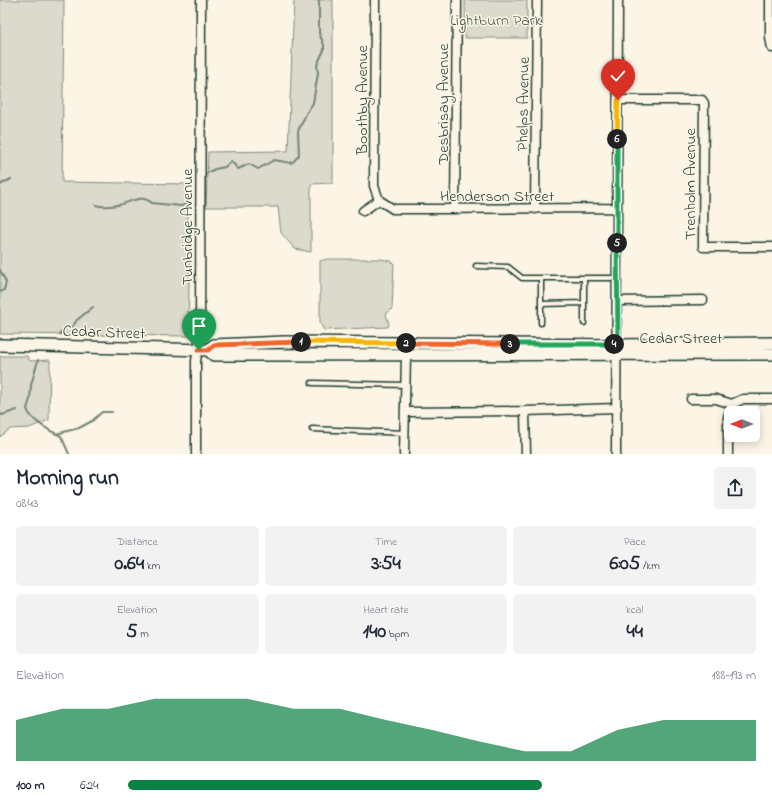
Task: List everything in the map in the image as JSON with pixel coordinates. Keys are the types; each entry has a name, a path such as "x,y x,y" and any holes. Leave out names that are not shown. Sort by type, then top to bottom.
{"main road":[{"name":"Cedar Street","path":"203,350 214,345 284,342 772,354"},
{"name":"Cedar Street","path":"0,346 203,350 214,355 406,354 617,349 772,343"}],"street":[{"name":"Tunbridge Avenue","path":"196,454 196,361 203,350 201,0"},
{"name":"Boothby Avenue","path":"375,0 374,186 379,200"},
{"name":"Desbrisay Avenue","path":"455,209 457,0"},
{"name":"Phelps Avenue","path":"535,209 537,0"},
{"path":"616,454 618,0"},
{"path":"770,0 770,38 772,48"},
{"name":"Trenholm Avenue","path":"618,100 702,100 704,103 703,247 772,247"},
{"name":"Henderson Street","path":"379,200 393,209 617,208"},
{"path":"363,211 379,200"},
{"path":"617,301 703,300"},
{"path":"404,454 404,385 406,354"},
{"path":"691,399 716,399 732,404 743,399 772,399"},
{"path":"728,454 728,417 732,404"},
{"path":"405,412 525,412 617,408"},
{"path":"525,412 526,454"}],"lane":[{"path":"476,266 508,267 522,278 617,278"},
{"path":"541,278 541,323"},
{"path":"584,278 584,323"},
{"path":"541,304 584,303"},
{"path":"312,383 404,385"},
{"path":"312,429 404,433"}],"green space":[{"path":"0,0 64,0 62,182 187,184 188,224 190,236 188,336 0,334"},
{"path":"294,0 333,0 333,183 311,184 311,252 295,249 281,233 278,207 206,207 208,152 288,151"},
{"name":"Lightburn Park","path":"465,0 527,0 527,38 465,38"},
{"path":"327,259 380,259 391,261 394,264 392,309 386,314 389,324 388,327 324,330 320,323 320,261"},
{"path":"0,356 27,356 30,361 50,360 49,420 29,428 10,429 0,437"}],"waterway":[{"path":"205,174 215,169 225,167 231,161 238,169 249,164 258,169 274,160 291,163 299,155 298,131 313,103 318,73 317,65 324,50 324,45 319,33 319,0"},
{"path":"0,185 11,179"},
{"path":"96,205 116,205 144,199 152,203 181,206 187,204 191,198"},
{"path":"0,270 6,282 4,290 0,292"},
{"path":"60,334 66,327 72,327 77,320 93,307"},
{"path":"27,409 30,399 31,385 38,360"},
{"path":"27,409 36,421 47,429 61,436 69,454"},
{"path":"0,414 2,415 17,410"},
{"path":"56,434 79,428 92,421 102,412 112,412"}],"route":[{"path":"199,350 208,350 214,345 284,342 618,344 618,100"}]}
